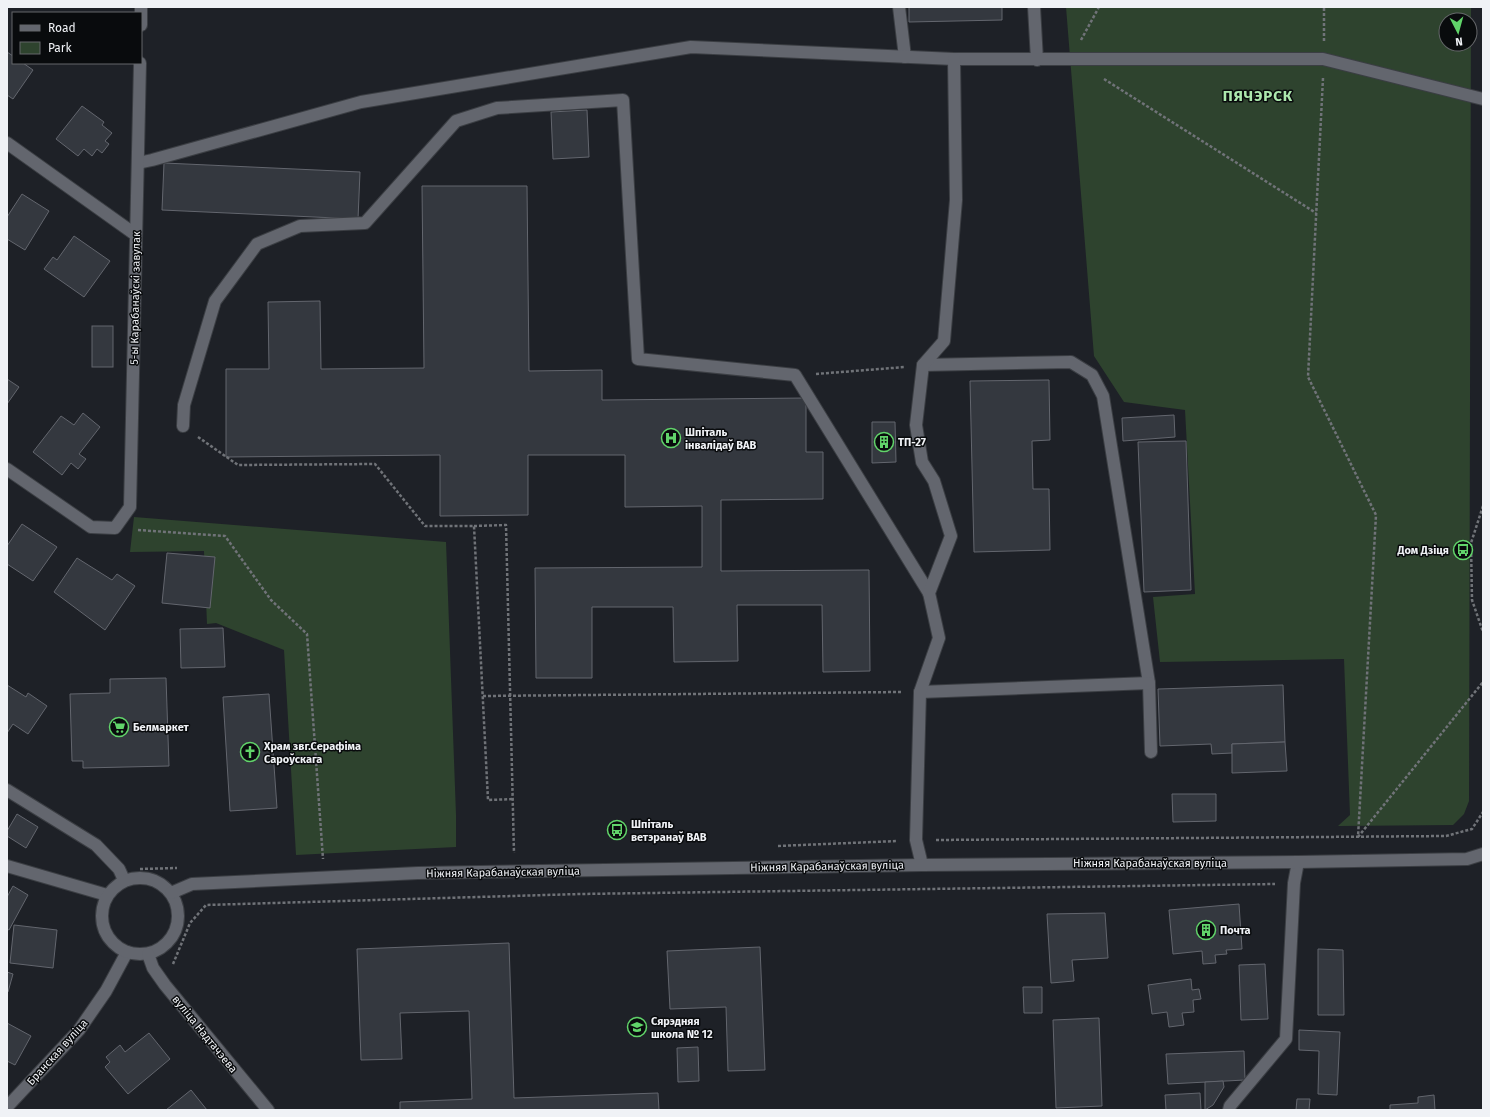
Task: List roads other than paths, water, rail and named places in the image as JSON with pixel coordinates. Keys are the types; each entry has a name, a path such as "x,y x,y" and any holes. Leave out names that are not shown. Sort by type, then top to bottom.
{"main road":[{"path":"899,7 905,57"},
{"path":"1034,7 1037,60"},
{"path":"138,163 361,102 691,47 954,59 1323,59 1483,98"},
{"path":"930,593 951,536 934,481 922,462 916,425 923,365 944,341 956,200 954,59"},
{"name":"5-ы Карабанаўскі завулак","path":"7,469 91,527 115,528 130,507 140,64"},
{"path":"183,426 184,405 215,301 257,244 300,226 365,223 456,121 497,108 623,100 638,359 795,375 930,593 939,638 920,692 916,840 922,865"},
{"path":"7,143 136,235"},
{"path":"923,365 1071,362 1092,375 1103,396 1149,682 1152,752"},
{"path":"920,692 1149,682"},
{"path":"7,790 96,846 119,870 124,880"},
{"name":"Ніжняя Карабанаўская вуліца","path":"172,893 192,884 418,873 922,865 1467,859 1483,854"},
{"path":"1229,1110 1230,1106 1286,1039 1294,883 1298,862"},
{"path":"7,866 107,895"},
{"path":"141,877 153,880 172,893 178,911 176,930 165,945 148,954 127,952 112,943 103,929 101,911 107,895 124,880 141,877"},
{"name":"Бранская вуліца","path":"7,1107 80,1030 106,991 127,952"},
{"name":"вуліца Надтачэева","path":"148,954 153,968 165,985 268,1110"}],"place":[{"name":"Шпіталь інвалідаў ВАВ","path":"671,438"},
{"name":"ТП-27","path":"884,442"},
{"name":"Дом Дзіця","path":"1463,550"},
{"name":"Белмаркет","path":"119,727"},
{"name":"Храм звг.Серафіма Сароўскага","path":"250,752"},
{"name":"Шпіталь ветэранаў ВАВ","path":"617,830"},
{"name":"Почта","path":"1206,930"},
{"name":"Сярэдняя школа № 12","path":"637,1027"}],"district":[{"name":"ПЯЧЭРСК","path":"1258,96"}]}
